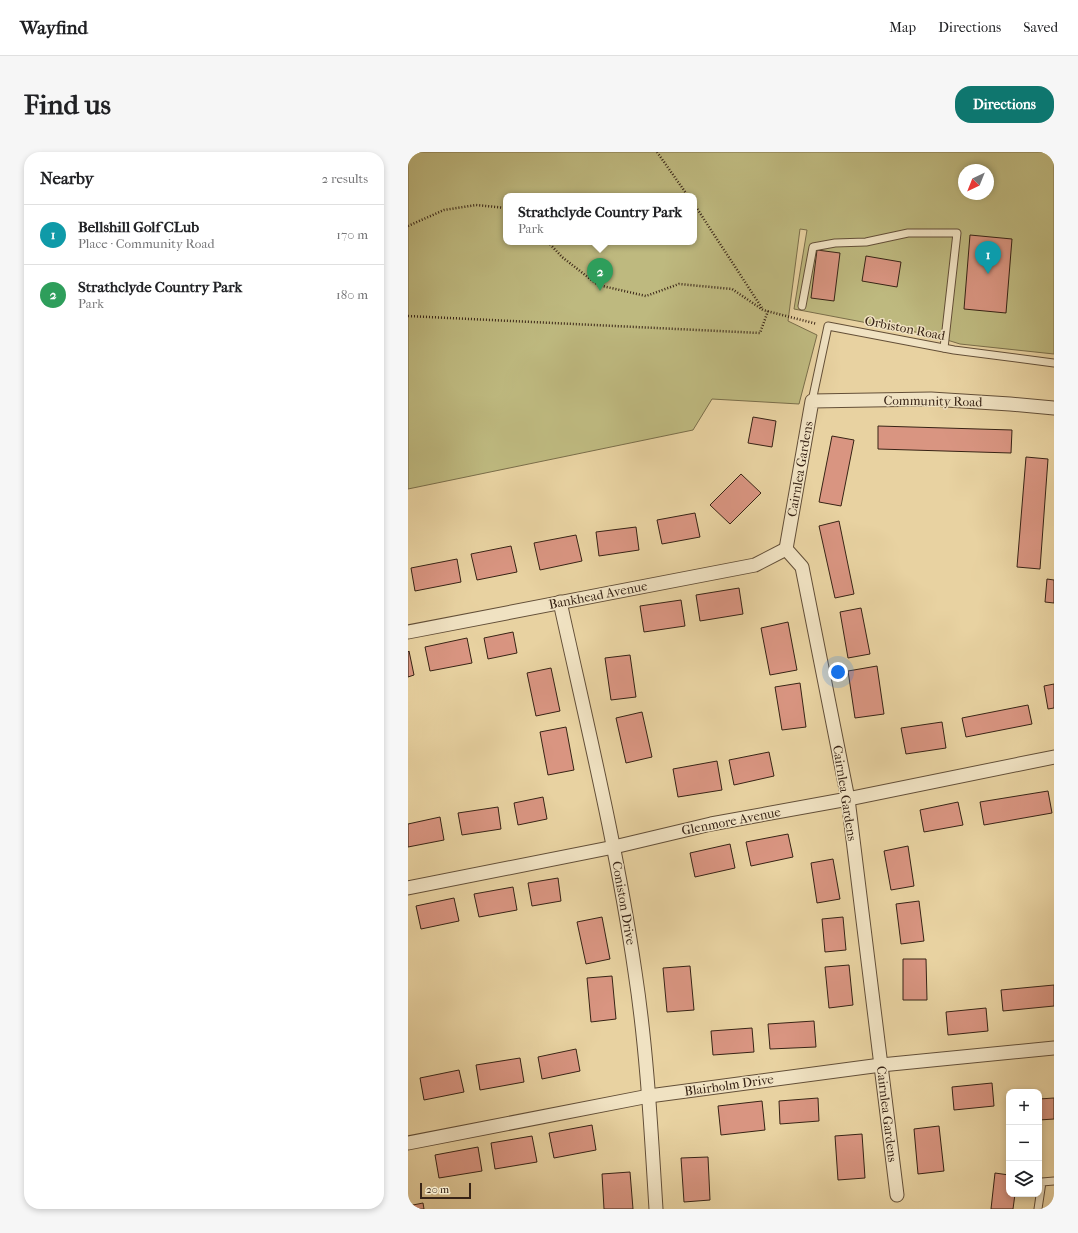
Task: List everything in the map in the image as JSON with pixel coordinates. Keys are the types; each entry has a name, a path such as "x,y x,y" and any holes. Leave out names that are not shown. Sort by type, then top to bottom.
{"street":[{"name":"Community Road","path":"812,400 931,399 1054,408"},
{"name":"Cairnlea Gardens","path":"812,400 786,549 802,567 848,799 897,1195"},
{"name":"Bankhead Avenue","path":"408,632 755,565 786,549"},
{"name":"Coniston Drive","path":"560,602 614,847 636,972 649,1096 656,1209"},
{"name":"Glenmore Avenue","path":"408,888 614,847 711,824 848,799 1054,756"},
{"name":"Blairholm Drive","path":"408,1143 649,1096 881,1065 1054,1048"}],"lane":[{"path":"802,306 813,247 835,243 866,242 908,233 957,233 944,348"},
{"path":"812,400 828,326"},
{"name":"Orbiston Road","path":"828,326 944,348 1054,363"},
{"path":"1038,1209 1042,1182 1054,1181"}],"path":[{"path":"657,152 686,193"},
{"path":"408,226 444,210 476,205 503,208"},
{"path":"697,209 763,310"},
{"path":"551,245 562,257 598,285 646,296 679,284 732,289 763,310 828,326"},
{"path":"408,316 760,332 768,311"}],"shaded area":[{"path":"408,152 1054,152 1054,354 960,344 931,335 794,309 807,230 800,229 788,321 817,335 799,404 712,399 693,430 408,489"}],"building":[{"path":"970,235 1012,239 1006,313 964,309"},
{"path":"817,250 840,253 834,301 811,298"},
{"path":"866,256 901,262 897,287 862,281"},
{"path":"753,417 776,421 772,447 748,443"},
{"path":"878,426 1012,430 1011,453 878,449"},
{"path":"832,436 854,440 841,506 819,502"},
{"path":"1026,457 1048,459 1040,569 1017,567"},
{"path":"741,474 761,493 730,524 710,505"},
{"path":"695,513 700,537 662,544 657,520"},
{"path":"839,521 854,594 835,598 819,526"},
{"path":"636,527 639,550 599,556 596,532"},
{"path":"576,535 582,561 540,570 534,543"},
{"path":"511,546 517,572 477,580 471,554"},
{"path":"457,559 461,582 415,591 411,568"},
{"path":"1047,579 1054,580 1054,603 1045,602"},
{"path":"739,588 743,614 700,621 696,595"},
{"path":"681,600 685,626 644,632 640,606"},
{"path":"861,608 870,654 848,658 840,612"},
{"path":"788,622 797,670 770,675 761,628"},
{"path":"513,632 517,653 488,659 484,638"},
{"path":"467,638 472,663 430,671 425,647"},
{"path":"409,651 414,675 408,677 408,652"},
{"path":"630,655 636,697 611,700 605,658"},
{"path":"877,666 884,714 855,718 848,671"},
{"path":"551,668 560,711 536,716 527,673"},
{"path":"800,683 806,727 782,730 775,687"},
{"path":"1054,684 1054,708 1048,709 1044,686"},
{"path":"1028,705 1032,724 966,737 962,718"},
{"path":"642,712 652,757 626,763 616,718"},
{"path":"942,722 946,748 906,754 901,728"},
{"path":"566,727 574,770 548,775 540,732"},
{"path":"769,752 774,776 734,785 729,760"},
{"path":"717,761 722,790 678,797 673,769"},
{"path":"1048,791 1052,813 984,825 980,802"},
{"path":"543,797 547,819 518,825 514,803"},
{"path":"958,802 963,825 924,832 920,810"},
{"path":"498,807 501,829 462,835 458,813"},
{"path":"440,817 444,840 408,847 408,824"},
{"path":"788,834 793,857 751,866 746,842"},
{"path":"730,844 735,868 695,877 690,853"},
{"path":"908,846 914,886 891,890 884,851"},
{"path":"833,859 840,899 817,903 811,863"},
{"path":"558,878 561,901 532,906 528,883"},
{"path":"513,887 517,910 479,917 474,894"},
{"path":"454,898 459,921 421,929 416,906"},
{"path":"919,901 924,941 901,944 896,904"},
{"path":"602,917 610,959 586,964 577,922"},
{"path":"843,917 846,950 825,952 822,919"},
{"path":"903,959 926,959 927,1000 903,1000"},
{"path":"849,965 853,1005 829,1008 825,967"},
{"path":"690,966 694,1010 667,1012 663,968"},
{"path":"612,976 616,1019 591,1022 587,978"},
{"path":"1054,985 1054,1006 1003,1011 1001,990"},
{"path":"986,1008 988,1031 948,1035 946,1012"},
{"path":"814,1021 816,1047 770,1049 768,1024"},
{"path":"752,1028 754,1052 713,1055 711,1031"},
{"path":"576,1049 580,1071 542,1079 538,1057"},
{"path":"520,1058 524,1082 480,1090 476,1065"},
{"path":"459,1070 464,1092 424,1100 420,1078"},
{"path":"992,1083 994,1106 954,1110 952,1087"},
{"path":"818,1098 819,1121 780,1124 779,1101"},
{"path":"1054,1098 1054,1119 1042,1120 1042,1099"},
{"path":"762,1101 765,1130 721,1135 718,1106"},
{"path":"592,1125 596,1150 554,1158 549,1133"},
{"path":"939,1126 944,1171 918,1174 914,1129"},
{"path":"862,1134 865,1178 838,1180 835,1136"},
{"path":"532,1136 537,1162 495,1169 491,1143"},
{"path":"478,1147 482,1171 439,1178 435,1155"},
{"path":"708,1157 710,1200 684,1202 681,1158"},
{"path":"630,1172 633,1209 604,1209 602,1174"},
{"path":"995,1173 1006,1175 1006,1197 1015,1197 1013,1209 991,1209"},
{"path":"423,1203 424,1209 408,1209 408,1206"}],"place":[{"name":"Bellshill Golf CLub","path":"988,274"},
{"name":"Strathclyde Country Park","path":"600,291"}]}
